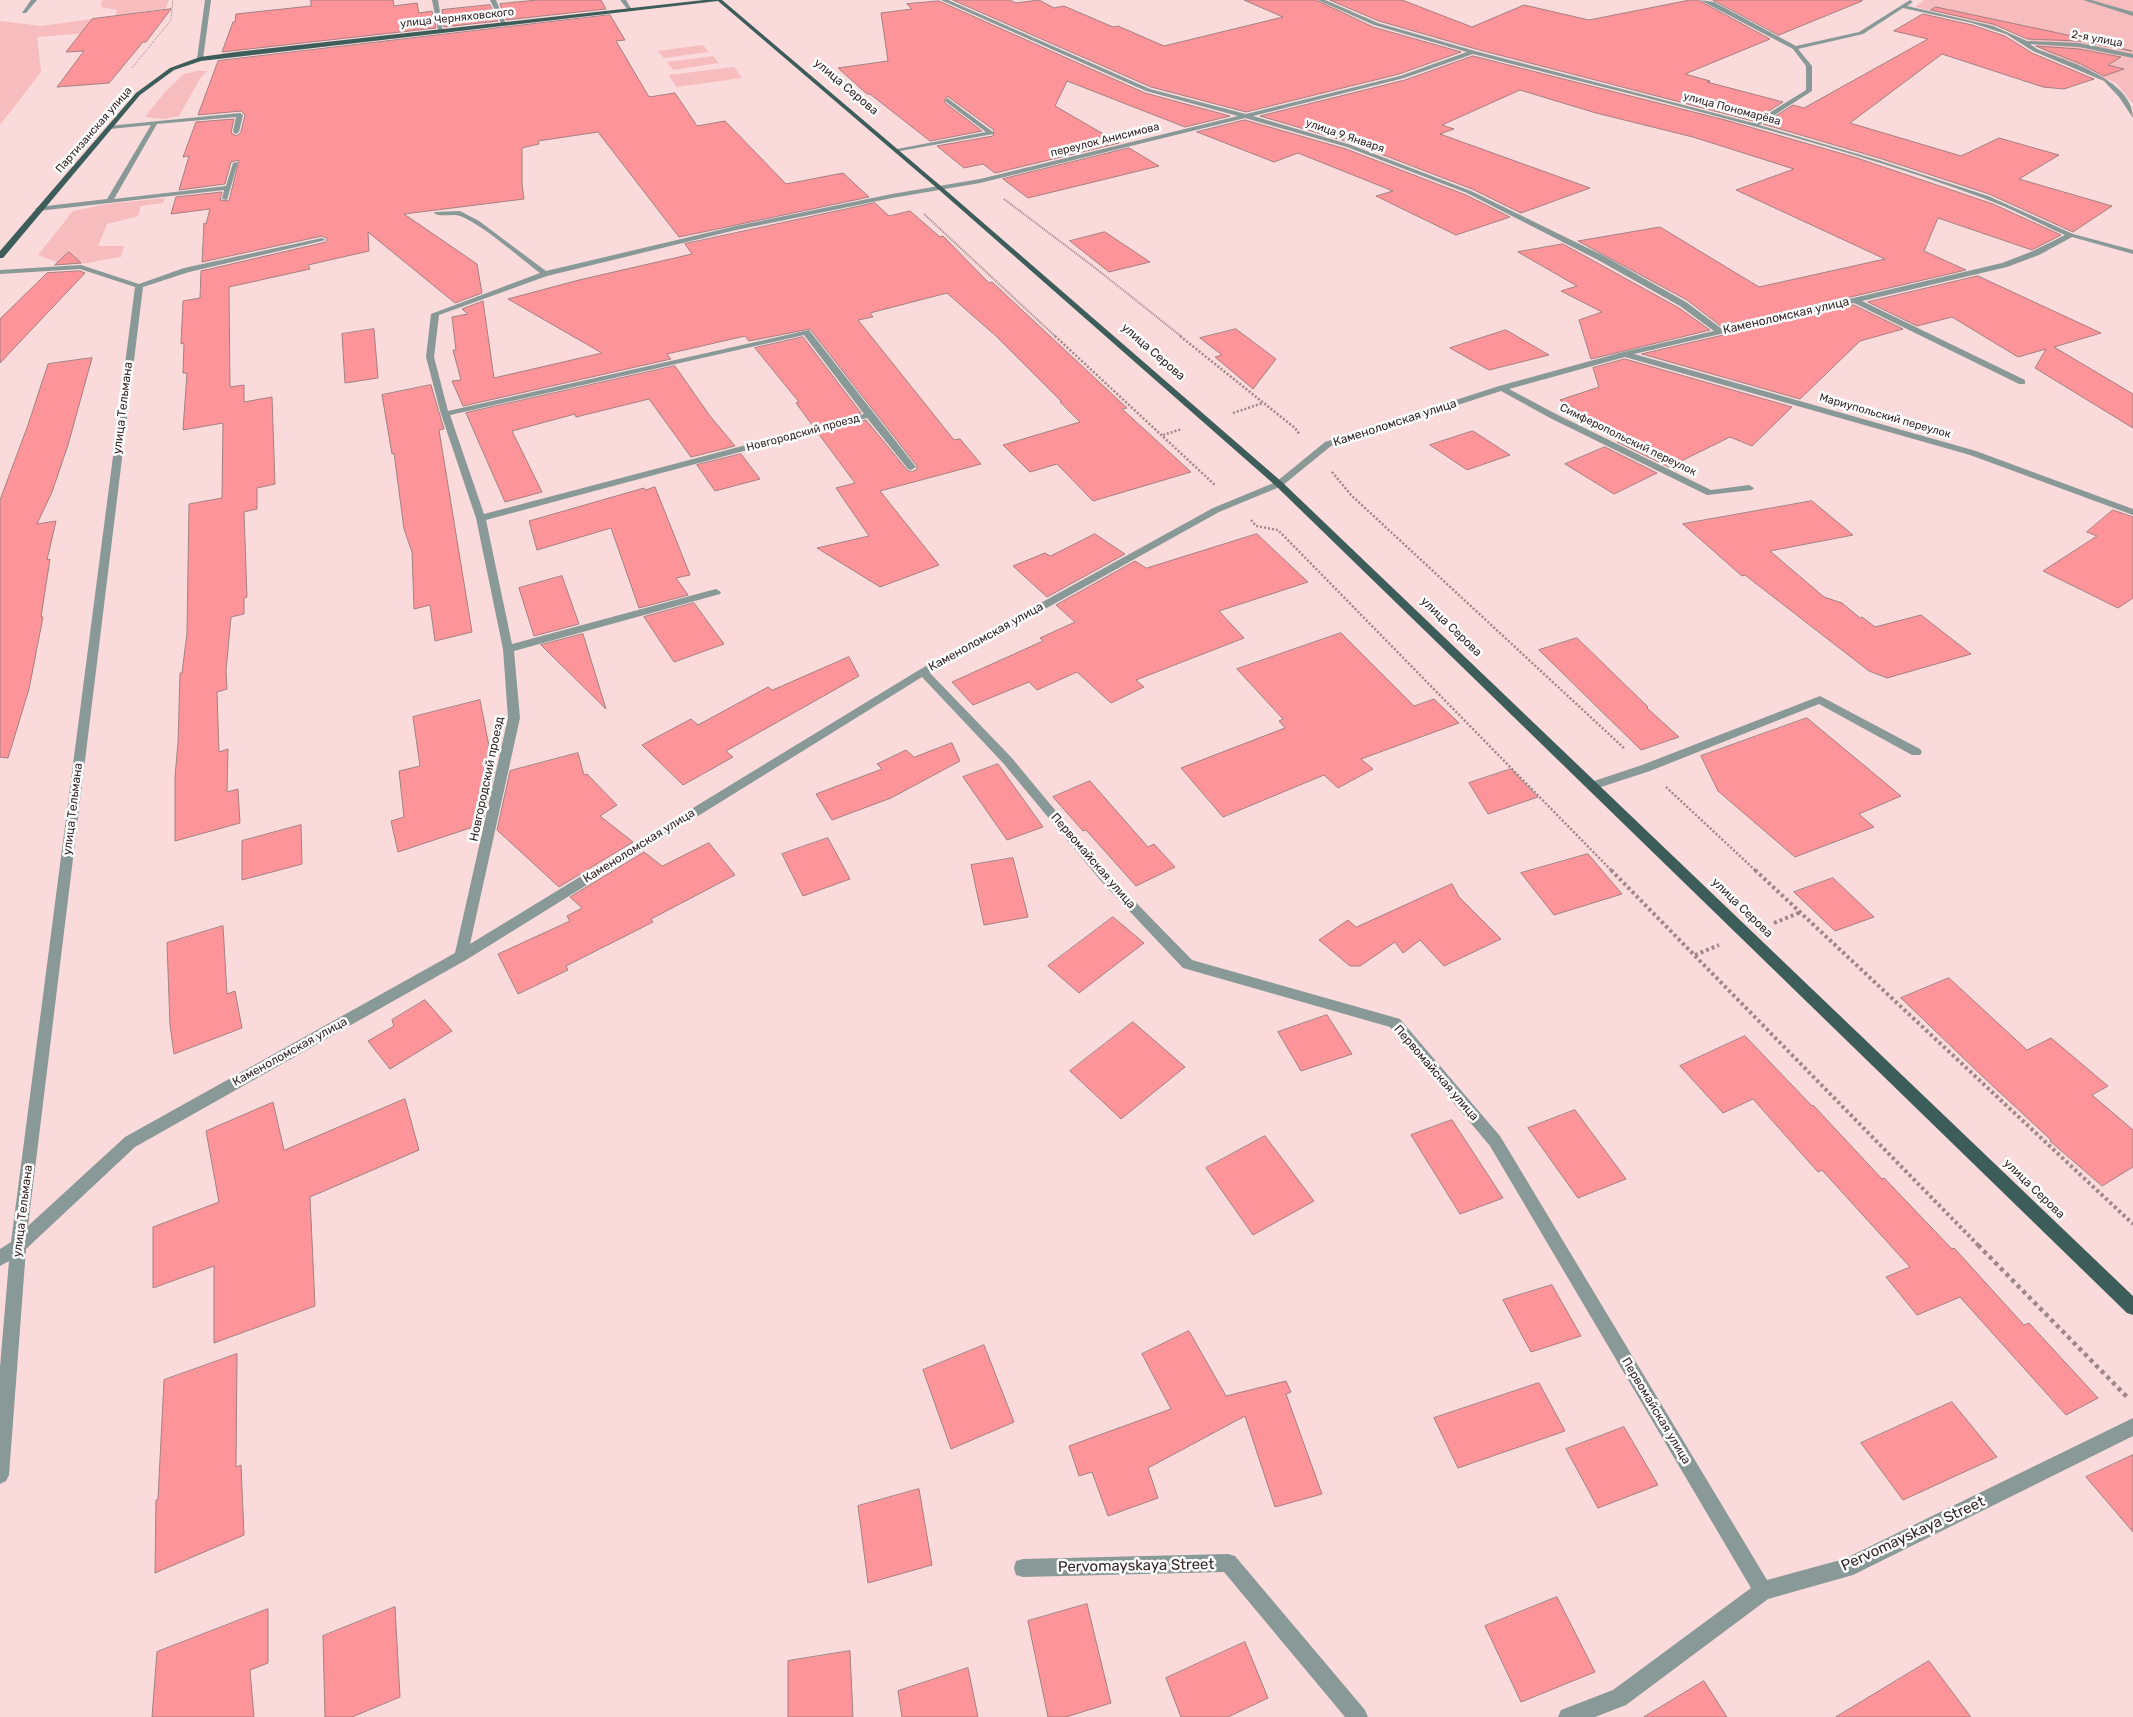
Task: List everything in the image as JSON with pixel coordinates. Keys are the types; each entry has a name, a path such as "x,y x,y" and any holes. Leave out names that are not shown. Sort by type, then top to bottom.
{"main road":[{"name":"улица Черняховского","path":"200,59 441,30 718,0"},
{"name":"улица Серова","path":"718,0 940,188 1280,484 2133,1307"},
{"name":"Партизанская улица","path":"0,256 38,209 138,94 172,69 200,59"}],"street":[{"path":"24,12 34,0"},
{"path":"200,59 208,0"},
{"path":"435,0 441,30"},
{"path":"493,0 504,23"},
{"path":"623,0 630,9"},
{"name":"улица 9 Января","path":"944,0 1148,90 1349,146 1469,192 1601,258 1683,304 1721,332"},
{"name":"улица Пономарёва","path":"1321,0 1376,24 1474,52 1754,125 1986,197 2071,235 2133,252"},
{"path":"1703,0 1796,48 1809,66 1808,91 1754,125"},
{"path":"1796,48 1862,33 1912,0"},
{"path":"2086,0 2133,14"},
{"path":"1904,7 2005,30 2028,42 2035,50 2106,80 2121,96 2133,116"},
{"name":"2-я улица","path":"2028,42 2079,44 2133,56"},
{"name":"переулок Анисимова","path":"435,314 545,274 736,228 980,181 1402,77 1474,52"},
{"path":"897,151 991,132 947,100"},
{"path":"110,127 240,114 236,132"},
{"path":"109,202 155,123"},
{"path":"226,200 236,162"},
{"path":"38,209 228,188"},
{"path":"437,213 460,214 477,222 545,274"},
{"name":"Каменоломская улица","path":"0,1258 18,1246 130,1142 461,956 924,672 1216,510 1280,484 1328,444 1502,388 1626,354 2004,265 2036,253 2071,235"},
{"path":"0,272 81,267 139,286 187,270 322,240"},
{"name":"улица Тельмана","path":"0,1475 18,1246 139,286"},
{"path":"1854,300 2022,382"},
{"name":"Новгородский проезд","path":"435,314 430,357 445,414 481,518 508,649 514,718 461,956"},
{"name":"Новгородский проезд","path":"445,414 806,332 869,415 481,518"},
{"name":"Мариупольский переулок","path":"1626,354 1973,453 2133,512"},
{"name":"Симферопольский переулок","path":"1502,388 1553,416 1710,493 1749,488"},
{"path":"869,415 911,467"},
{"path":"508,649 716,592"},
{"name":"Первомайская улица","path":"924,672 1007,760 1105,878 1188,964 1395,1023 1494,1141 1763,1591"},
{"path":"1592,786 1646,768 1820,700 1916,752"},
{"name":"Pervomayskaya Street","path":"1568,1717 1619,1698 1763,1591 1846,1568 2133,1427"},
{"name":"Pervomayskaya Street","path":"1023,1568 1228,1563 1358,1717"}],"shaded area":[{"path":"102,0 169,0 166,8 135,13 130,27 37,37 41,72 0,125 0,21 41,26 115,16 117,10 101,7"},
{"path":"1924,0 2133,0 2133,104 2116,83 2043,51 2028,38 2008,29 1915,7"},
{"path":"703,45 709,52 664,58 658,51"},
{"path":"713,56 719,63 673,70 667,62"},
{"path":"734,67 742,78 676,87 669,75"},
{"path":"207,71 201,77 179,116 164,119 145,117 165,92 184,74"},
{"path":"165,198 163,203 141,206 138,216 107,224 98,246 124,246 121,257 86,263 65,264 38,255 73,211 107,204"}],"building":[{"path":"311,0 393,0 394,6 417,3 419,13 432,11 436,28 222,52 233,22 235,22 236,14 311,6"},
{"path":"538,0 601,0 606,9 506,20 500,4"},
{"path":"953,0 1010,0 1016,3 1039,0 1054,8 1064,6 1164,46 1283,17 1244,0 1316,0 1373,27 1461,52 1399,74 1246,112 1151,87"},
{"path":"1330,0 1402,0 1472,27 1524,5 1589,20 1698,0 1770,39 1685,74 1710,81 1707,82 1783,102 1753,121 1476,49 1379,21"},
{"path":"1713,0 1862,0 1862,1 1779,35"},
{"path":"939,1 1145,93 1230,116 1185,127 1067,81 1055,106 1119,143 995,173 983,164 964,168 937,146 993,136 994,130 947,96 944,102 982,131 930,141 870,94 867,94 838,68 888,61 881,13 912,9 907,4"},
{"path":"490,5 498,21 444,27 442,10"},
{"path":"1936,7 2105,43 2103,44 2132,51 2079,41 2027,39 1993,24 1931,10"},
{"path":"171,9 146,42 143,42 109,83 57,87 84,51 66,52 92,19"},
{"path":"1923,14 1972,25 2005,36 2032,53 2094,79 2064,89 2043,87 1942,54 1850,123 1961,156 1999,138 2059,155 2019,179 2112,206 2073,232 1989,194 1879,158 1763,124 1793,105 1804,108 1928,39 1894,31"},
{"path":"610,15 625,40 616,41 649,97 675,93 697,126 725,121 786,184 843,173 869,197 679,237 598,132 538,141 539,144 522,148 524,199 404,214 477,264 482,293 455,303 368,232 369,251 308,265 310,269 229,287 230,387 244,385 244,402 272,397 275,484 257,488 257,509 244,512 247,597 244,598 244,614 231,617 226,671 227,689 217,692 219,752 228,749 227,792 238,789 240,823 175,841 175,777 180,673 182,673 187,633 189,504 222,498 223,423 183,430 187,373 183,373 184,343 181,344 183,301 200,298 201,271 326,242 328,239 322,236 202,262 204,223 206,224 210,209 171,214 176,197 222,192 220,200 229,201 239,160 231,162 225,184 179,190 189,156 183,157 196,122 234,119 231,133 237,136 241,132 245,115 241,111 198,115 218,61"},
{"path":"2036,46 2079,49 2121,57 2108,65 2124,69 2104,76 2081,64"},
{"path":"1473,56 1729,121 1857,158 1993,204 2061,235 2032,250 1938,218 1924,251 1966,270 1722,327 1687,300 1578,241 1660,227 1759,287 1885,259 1736,190 1794,169 1693,137 1596,113 1520,90 1442,125 1454,129 1440,134 1590,188 1521,213 1472,189 1352,143 1260,116 1405,80"},
{"path":"1245,120 1346,149 1466,195 1510,217 1456,235 1376,196 1393,191 1298,153 1274,162 1197,132"},
{"path":"1129,148 1159,166 1028,198 1003,179"},
{"path":"875,203 889,216 910,211 940,237 943,236 989,283 992,282 1127,408 1122,409 1191,472 1093,501 1057,464 1030,472 1003,445 1080,422 996,336 947,293 870,313 873,317 858,320 954,440 960,439 981,464 880,491 939,565 880,587 817,548 869,536 836,488 855,483 818,433 866,420 907,470 912,472 917,469 917,466 810,329 749,341 745,336 667,354 671,359 463,406 452,381 461,380 453,350 456,350 452,317 468,314 462,309 483,301 494,378 602,353 508,299 579,280 692,254 685,244"},
{"path":"1105,232 1150,262 1109,272 1070,241"},
{"path":"1563,244 1679,308 1710,330 1591,359 1579,320 1602,312 1561,291 1577,286 1518,252"},
{"path":"69,252 81,263 55,265"},
{"path":"80,271 85,273 0,363 0,319 47,273"},
{"path":"1978,276 2101,333 2054,347 2133,394 2133,428 2035,368 2046,349 2018,357 1952,317 1917,326 1868,302"},
{"path":"1854,305 1903,329 1860,341 1800,399 1642,354"},
{"path":"374,329 378,378 345,383 342,334"},
{"path":"1236,329 1276,359 1253,389 1215,357 1222,355 1200,338"},
{"path":"1506,330 1549,355 1489,370 1450,348"},
{"path":"803,337 861,413 813,426 796,403 799,402 755,348"},
{"path":"92,358 68,445 52,492 37,524 56,521 47,560 50,559 41,617 43,617 29,689 8,758 0,757 0,500 48,364"},
{"path":"1625,359 1792,407 1752,446 1730,437 1669,467 1617,442 1623,439 1614,435 1617,433 1560,400 1599,387 1593,368"},
{"path":"675,366 710,416 735,446 691,457 649,399 576,417 575,414 512,431 542,492 505,502 466,413"},
{"path":"431,385 444,429 439,430 472,632 435,641 430,605 414,609 412,552 404,529 394,453 392,454 382,395"},
{"path":"1473,431 1510,455 1467,470 1430,445"},
{"path":"1605,447 1657,473 1614,494 1565,464"},
{"path":"741,454 760,479 715,491 697,465"},
{"path":"655,487 690,575 676,578 688,595 639,608 611,528 537,550 529,521 644,488 645,490"},
{"path":"1812,501 1853,535 1770,551 1824,597 1842,603 1860,618 1862,617 1875,627 1921,615 1971,654 1887,678 1869,671 1745,575 1742,576 1683,524"},
{"path":"2113,510 2133,517 2133,598 2118,608 2043,571 2097,536 2087,532"},
{"path":"1095,534 1125,554 1047,597 1013,566 1045,553 1050,556"},
{"path":"1257,534 1308,582 1219,611 1244,638 1136,680 1144,687 1111,703 1077,672 1037,690 1029,682 973,705 952,682 1043,641 1040,638 1075,622 1056,605 1135,561 1146,568"},
{"path":"562,576 579,624 534,636 519,588"},
{"path":"694,603 724,644 674,662 644,617"},
{"path":"1341,633 1414,706 1434,699 1459,723 1361,759 1373,769 1338,788 1324,775 1223,817 1181,768 1285,728 1279,721 1283,719 1237,669"},
{"path":"583,634 606,709 541,645"},
{"path":"1577,638 1679,737 1641,750 1539,650"},
{"path":"849,657 859,676 726,751 733,757 683,785 642,745 691,719 698,725 768,687 772,690"},
{"path":"480,700 494,772 482,824 398,852 391,821 404,817 399,771 420,766 413,717"},
{"path":"1807,718 1901,796 1859,814 1874,827 1795,857 1718,791 1701,756"},
{"path":"952,743 960,761 891,798 832,820 816,794 882,769 877,764 906,750 914,757"},
{"path":"578,753 584,775 587,774 617,805 600,816 633,842 559,887 497,830 510,771"},
{"path":"998,764 1043,827 1007,840 963,777"},
{"path":"1511,769 1538,797 1488,814 1469,783"},
{"path":"1090,781 1148,847 1154,844 1175,867 1136,886 1086,830 1083,831 1053,797"},
{"path":"301,825 302,864 242,880 242,841"},
{"path":"828,838 850,879 803,896 782,854"},
{"path":"709,843 735,875 651,919 653,922 566,966 568,970 518,994 498,954 570,921 567,916 582,908 570,897 644,852 662,866"},
{"path":"1588,854 1622,894 1554,915 1521,873"},
{"path":"1013,858 1028,917 984,925 971,865"},
{"path":"1833,878 1874,917 1835,931 1794,892"},
{"path":"1452,884 1459,897 1501,939 1444,966 1420,940 1403,953 1395,942 1360,966 1350,966 1319,940 1348,920 1356,927"},
{"path":"1113,917 1144,943 1079,993 1048,966"},
{"path":"223,926 227,994 235,991 242,1028 174,1054 170,1025 167,943"},
{"path":"1949,978 2027,1050 2051,1038 2108,1086 2092,1095 2133,1130 2133,1167 2102,1186 2050,1141 1901,998"},
{"path":"425,1000 452,1031 390,1069 368,1041 394,1026 392,1020"},
{"path":"1327,1015 1352,1054 1301,1071 1278,1032"},
{"path":"1133,1022 1185,1067 1121,1119 1070,1071"},
{"path":"1745,1036 1882,1179 1884,1178 1952,1249 1954,1248 2024,1325 2029,1323 2098,1398 2066,1415 1960,1297 1917,1315 1886,1277 1910,1267 1822,1170 1818,1172 1753,1099 1723,1113 1680,1066"},
{"path":"405,1099 419,1150 310,1197 315,1306 214,1343 214,1266 153,1288 153,1227 219,1202 206,1131 273,1102 284,1150"},
{"path":"1575,1110 1626,1179 1578,1198 1528,1128"},
{"path":"1452,1120 1503,1198 1460,1214 1411,1135"},
{"path":"1265,1136 1314,1201 1253,1235 1206,1168"},
{"path":"1552,1285 1581,1336 1531,1352 1503,1300"},
{"path":"1189,1331 1226,1396 1286,1381 1291,1392 1286,1394 1322,1494 1275,1507 1245,1416 1148,1468 1158,1498 1108,1516 1092,1472 1079,1476 1069,1446 1171,1409 1142,1354"},
{"path":"984,1345 1014,1422 951,1449 923,1370"},
{"path":"237,1354 236,1467 241,1465 244,1535 155,1573 156,1500 158,1499 164,1380"},
{"path":"1539,1383 1565,1431 1458,1468 1434,1418"},
{"path":"1952,1402 1997,1457 1903,1500 1861,1443"},
{"path":"1624,1427 1658,1485 1598,1508 1566,1449"},
{"path":"2133,1455 2133,1532 2086,1477"},
{"path":"919,1489 932,1565 868,1583 858,1506"},
{"path":"1557,1597 1595,1672 1521,1702 1485,1626"},
{"path":"1087,1604 1111,1703 1066,1717 1048,1717 1028,1621"},
{"path":"395,1607 400,1697 352,1717 325,1717 323,1636"},
{"path":"268,1609 268,1663 250,1670 254,1717 152,1717 157,1652"},
{"path":"1245,1642 1268,1698 1228,1717 1181,1717 1166,1678"},
{"path":"850,1651 853,1717 788,1717 788,1661"},
{"path":"1929,1661 1971,1717 1836,1717"},
{"path":"968,1668 978,1717 902,1717 898,1691"},
{"path":"1704,1681 1727,1717 1644,1717"}]}
